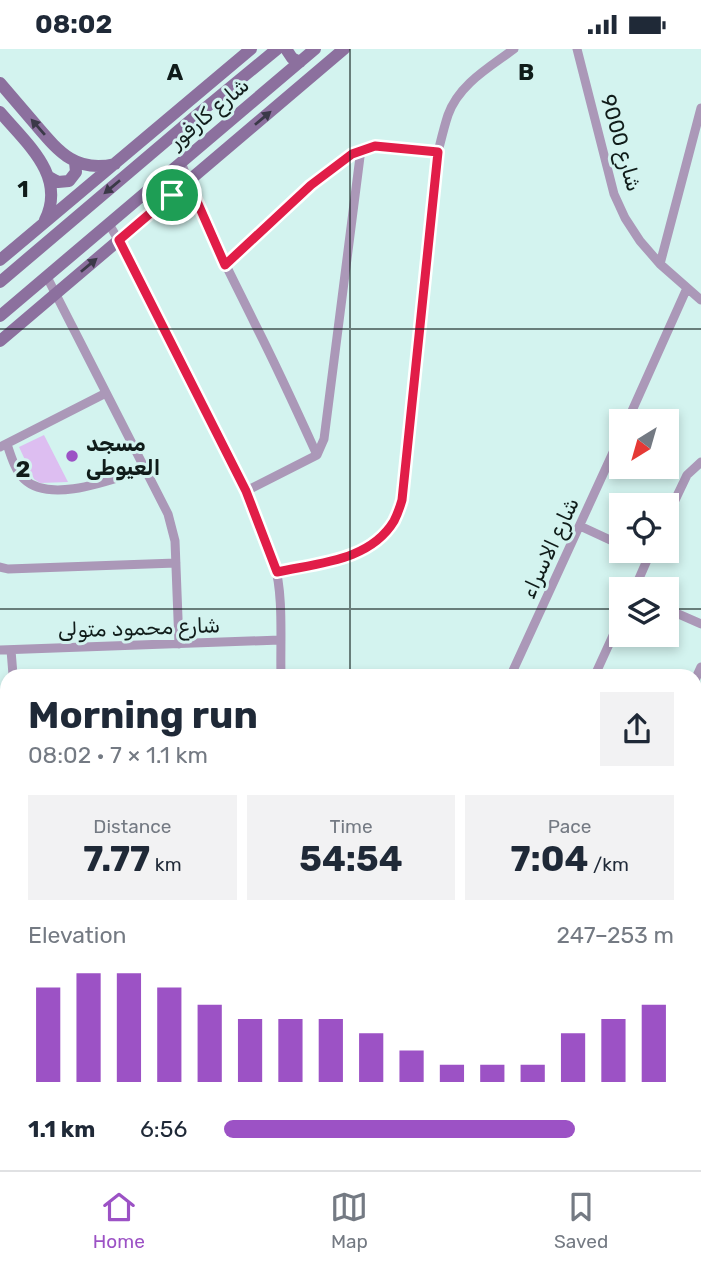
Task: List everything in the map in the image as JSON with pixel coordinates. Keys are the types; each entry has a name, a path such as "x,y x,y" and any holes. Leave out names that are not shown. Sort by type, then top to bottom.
{"street":[{"path":"0,260 251,49"},
{"name":"شارع كارفور","path":"0,282 277,49"},
{"path":"286,49 292,58 300,62"},
{"name":"شارع كارفور","path":"0,316 315,49"},
{"path":"0,341 344,49"},
{"path":"277,572 343,558 363,550 381,538 394,520 402,500 438,152 449,113 468,83 514,49"},
{"name":"شارع 9000","path":"577,49 614,194 625,218 660,264 701,300"},
{"path":"266,58 278,61 282,76"},
{"path":"0,83 56,148 75,162 91,166 115,164"},
{"path":"660,264 701,108"},
{"path":"0,112 41,160 49,177 51,206 43,224"},
{"path":"167,119 192,119"},
{"path":"225,265 311,185 342,160 361,149 375,146 438,152"},
{"path":"246,491 317,455 324,439 361,149"},
{"path":"49,177 58,183 69,181 75,172 75,162"},
{"path":"181,162 225,265 256,324 317,455"},
{"path":"109,223 246,491 277,572 281,669"},
{"path":"47,277 168,514 175,541 179,644"},
{"path":"633,409 687,288"},
{"path":"106,393 3,446 25,480 44,489 83,488 145,469"},
{"name":"شارع الاسراء","path":"514,669 609,462"},
{"path":"678,493 687,475 701,462"},
{"path":"580,526 609,539"},
{"path":"0,567 8,569 176,563"},
{"path":"679,614 701,624"},
{"name":"شارع محمود متولى","path":"0,650 280,640"},
{"path":"598,669 609,644"},
{"path":"11,650 13,669"}],"shaded area":[{"path":"44,435 68,482 40,483 34,479 19,447"}],"place":[{"name":"مسجد العيوطى","path":"72,456"}],"route":[{"path":"375,146 438,152 402,500 394,520 381,538 363,550 343,558 277,572 246,491 119,240 172,195 188,181 225,265 311,185 342,160 361,149 375,146"}]}
